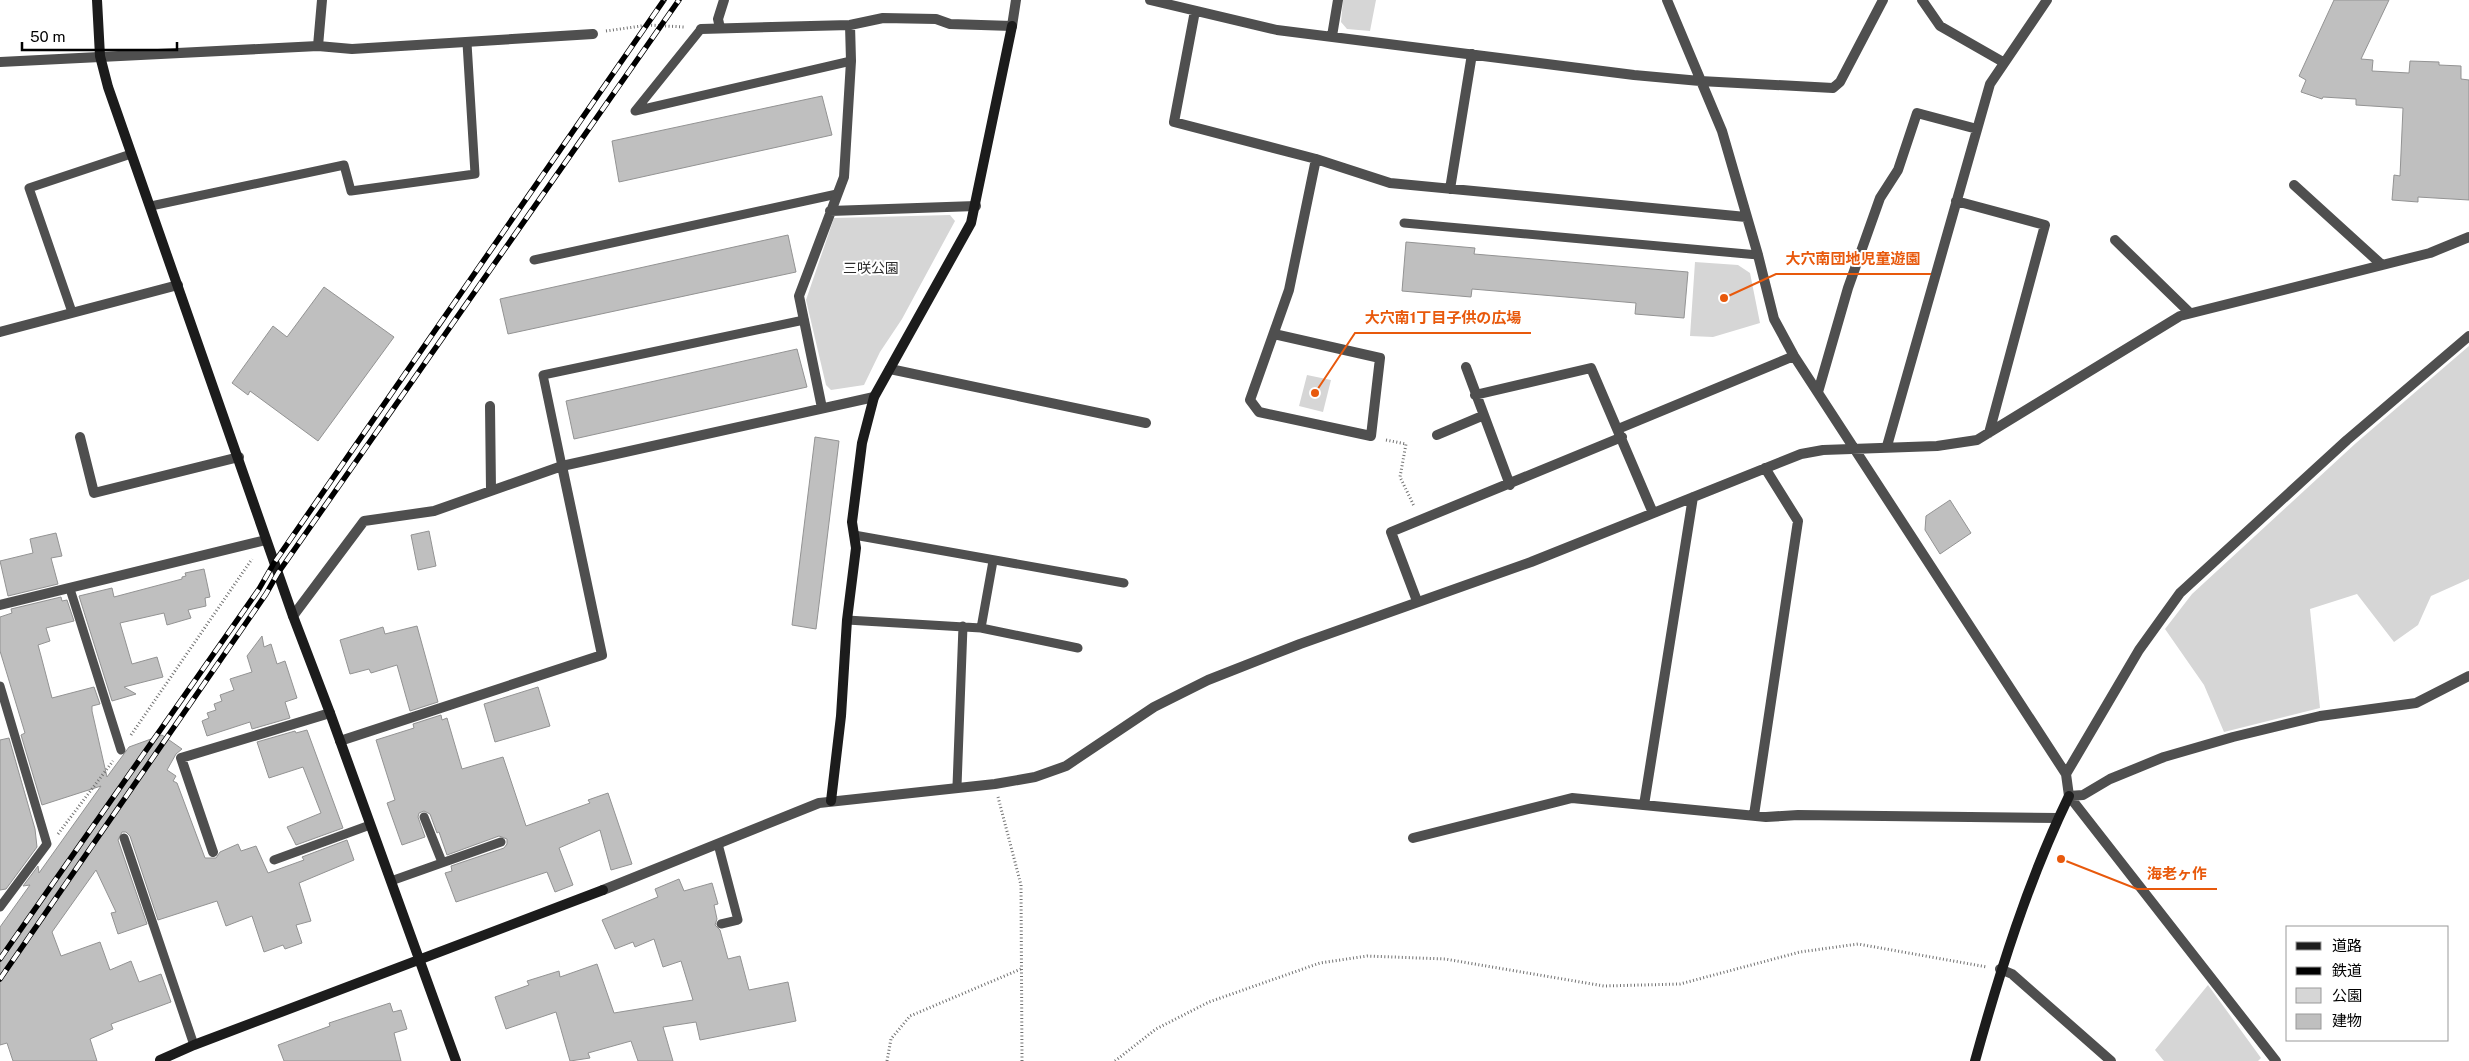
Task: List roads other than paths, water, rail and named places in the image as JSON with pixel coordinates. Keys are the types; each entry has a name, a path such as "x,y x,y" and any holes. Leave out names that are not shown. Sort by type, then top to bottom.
{"street":[{"path":"97,0 100,56 108,86 293,616 330,712 456,1061"},
{"path":"318,46 322,0"},
{"path":"720,28 718,19 724,0"},
{"path":"831,800 841,716 847,620 856,548 852,522 862,443 874,397 972,223 1016,0"},
{"path":"1150,0 1277,30 1634,75 1700,81 1833,88 1840,82 1883,0"},
{"path":"1332,36 1338,0"},
{"path":"1667,0 1722,131 1758,255 1774,319 1794,356 2066,774 2069,796 2276,1061"},
{"path":"1922,0 1940,26 2003,62"},
{"path":"1887,446 1990,84 2003,62 2047,0"},
{"path":"1195,10 1174,122 1316,159 1390,183 1746,217"},
{"path":"701,29 850,25 883,18 936,20 950,24 1012,26"},
{"path":"822,408 799,296 844,177 851,61 850,25"},
{"path":"0,62 318,46 352,49 593,34"},
{"path":"1450,189 1472,54"},
{"path":"1818,392 1848,288 1880,198 1898,170 1917,113 1977,130"},
{"path":"1274,334 1380,358 1371,436 1259,412 1250,400 1289,290 1316,159"},
{"path":"2294,185 2382,265"},
{"path":"1956,201 2045,225 1989,433"},
{"path":"830,211 976,206"},
{"path":"159,1061 194,1045 603,890 819,803 831,800 958,786 995,784 1035,777 1066,766 1154,707 1208,680 1417,601 1531,562 1801,454 1853,447 1957,444 1976,440 2180,316 2430,253 2469,237"},
{"path":"2115,240 2190,313"},
{"path":"0,332 178,285"},
{"path":"2066,774 2139,650 2180,592 2346,440 2469,336"},
{"path":"1417,601 1391,532 1510,485 1620,433 1794,356"},
{"path":"1466,367 1482,416 1510,485"},
{"path":"1475,395 1591,368 1653,513"},
{"path":"890,369 1146,423"},
{"path":"293,616 364,521 434,511 562,466 874,397"},
{"path":"490,406 491,490"},
{"path":"1437,435 1482,416"},
{"path":"80,437 94,493 238,457"},
{"path":"340,741 602,655 562,466"},
{"path":"1754,815 1798,521 1765,468"},
{"path":"1644,805 1693,497"},
{"path":"0,605 70,590 266,540"},
{"path":"2069,796 2083,795 2110,779 2164,757 2233,737 2320,716 2416,703 2469,676"},
{"path":"213,852 181,758 330,712"},
{"path":"1975,1061 2000,969 2058,818 2069,796"},
{"path":"1413,838 1572,798 1754,815 2058,818"},
{"path":"2000,969 2012,974 2111,1061"}],"lane":[{"path":"701,29 635,111 851,61"},
{"path":"151,206 344,164 351,191 475,174 467,43"},
{"path":"72,312 30,188 132,154"},
{"path":"534,260 837,194"},
{"path":"1404,223 1758,255"},
{"path":"562,466 543,375 804,320"},
{"path":"854,535 1124,583"},
{"path":"981,628 993,561"},
{"path":"70,590 121,750"},
{"path":"847,620 981,628 1078,648"},
{"path":"958,786 962,626"},
{"path":"0,686 47,844 0,907"},
{"path":"424,817 442,862"},
{"path":"274,860 370,825"},
{"path":"124,838 194,1045"},
{"path":"391,881 501,842"},
{"path":"718,844 738,920 721,924"}],"railway":[{"path":"0,959 259,589 274,563 664,0"},
{"path":"0,979 266,594 278,573 679,0"}],"place":[{"name":"大穴南団地児童遊園","path":"1724,298"},
{"name":"大穴南1丁目子供の広場","path":"1315,393"},
{"name":"海老ヶ作","path":"2061,859"}],"park label":[{"name":"三咲公園","path":"871,268"}]}
